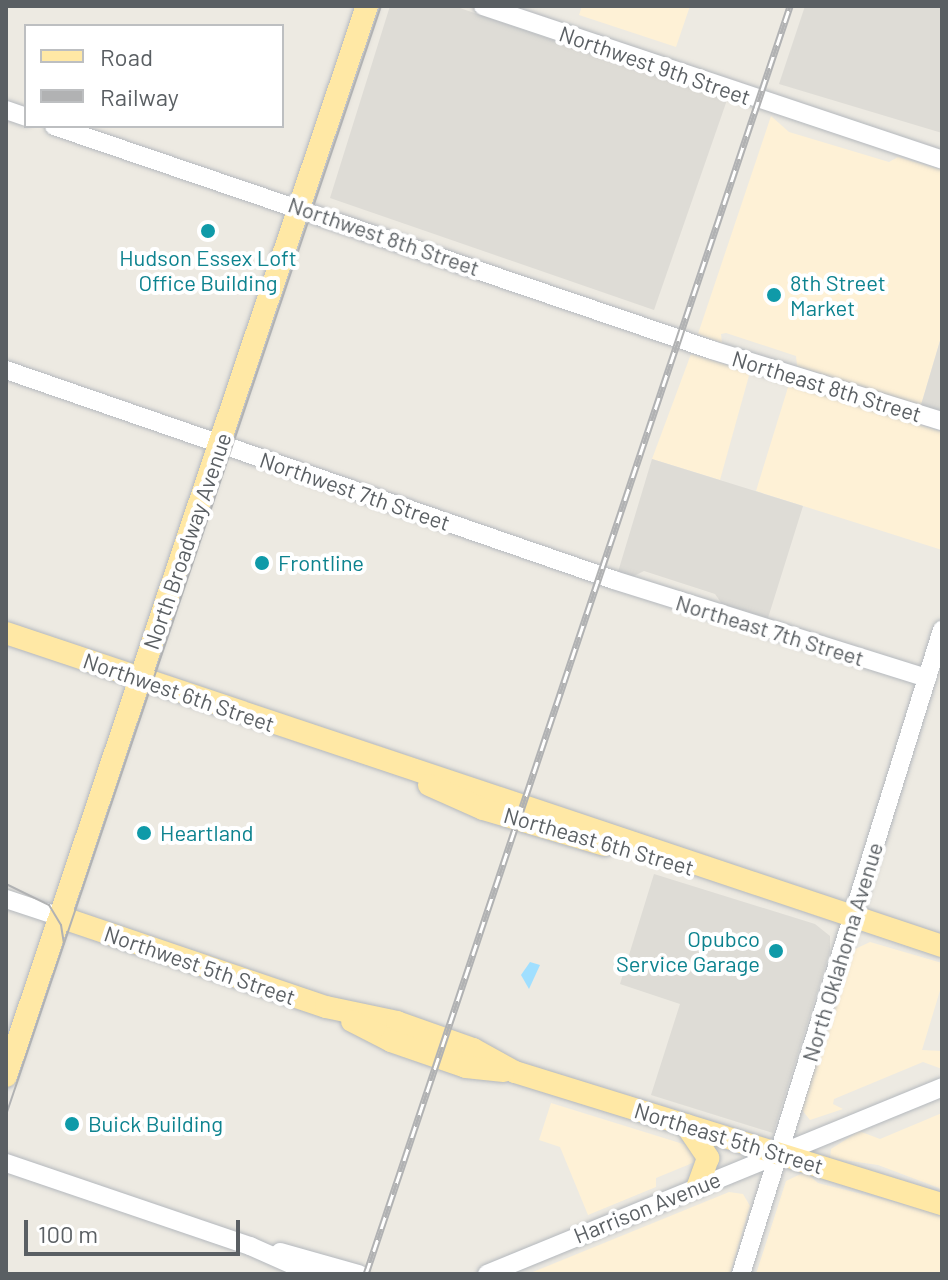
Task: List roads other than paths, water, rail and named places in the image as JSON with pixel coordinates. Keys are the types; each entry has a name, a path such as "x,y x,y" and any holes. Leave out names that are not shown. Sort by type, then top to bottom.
{"main road":[{"name":"North Broadway Avenue","path":"6,1076 367,6"},
{"name":"Northwest 6th Street","path":"6,633 487,800"},
{"name":"Northeast 6th Street","path":"487,800 942,946"},
{"name":"Northwest 5th Street","path":"60,917 326,1007 397,1022"},
{"name":"Northeast 5th Street","path":"326,1007 391,1041 466,1067 515,1072 942,1204"},
{"name":"Northeast 5th Street","path":"397,1022 473,1049 515,1072"},
{"path":"686,1125 708,1158 698,1186"}],"street":[{"name":"Northwest 9th Street","path":"483,6 782,109 942,160"},
{"name":"Northwest 8th Street","path":"60,128 712,350"},
{"name":"Northeast 8th Street","path":"712,350 942,421"},
{"name":"Northwest 7th Street","path":"6,370 614,580"},
{"name":"Northeast 7th Street","path":"614,580 927,678"},
{"name":"North Oklahoma Avenue","path":"741,1274 942,630"},
{"name":"Northwest 5th Street","path":"6,899 60,917"},
{"name":"Harrison Avenue","path":"487,1274 942,1087"},
{"path":"6,1163 250,1246 359,1274"},
{"path":"250,1246 313,1274"}],"water":[{"path":"530,962 540,965 529,989 521,975"}],"tram line":[{"path":"6,1115 381,6"},
{"path":"6,884 49,905 61,925 64,944"}],"railway":[{"path":"366,1274 790,6"}],"place":[{"name":"Hudson Essex Loft Office Building","path":"208,231"},
{"name":"8th Street Market","path":"774,295"},
{"name":"Frontline","path":"262,563"},
{"name":"Heartland","path":"144,833"},
{"name":"Opubco Service Garage","path":"776,951"},
{"name":"Buick Building","path":"72,1124"}]}
